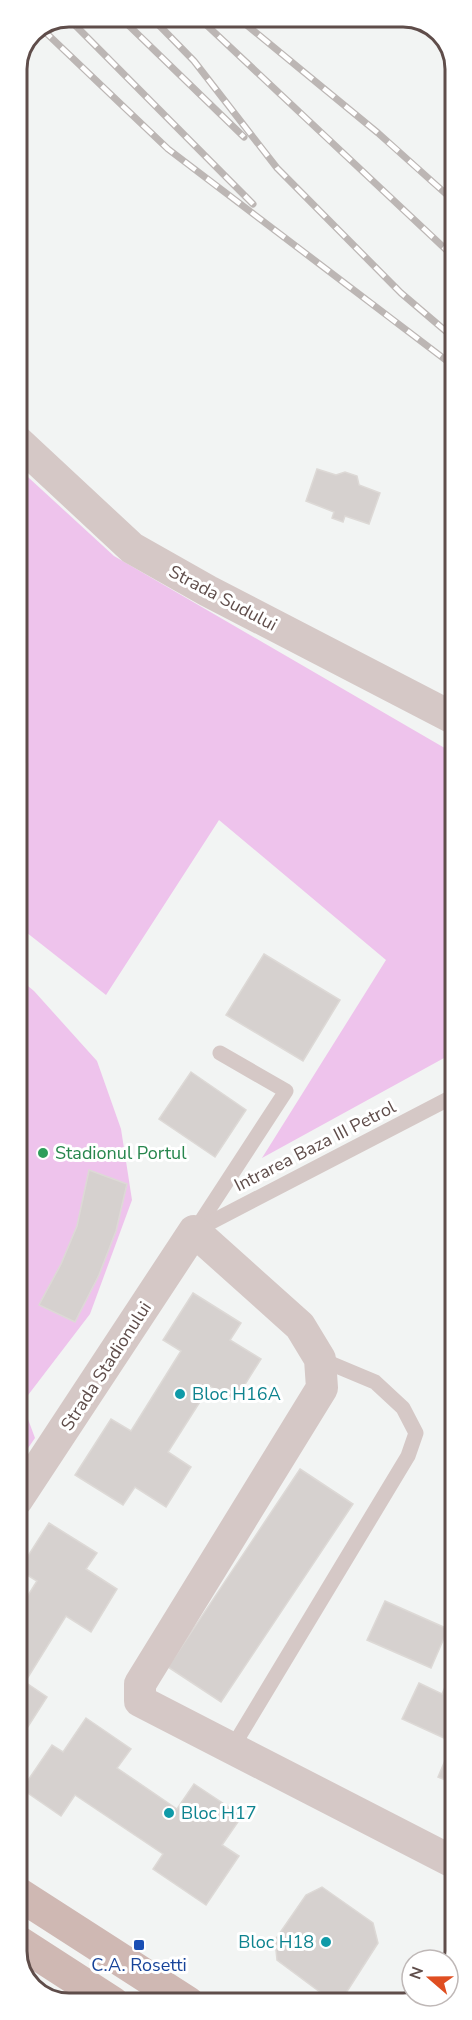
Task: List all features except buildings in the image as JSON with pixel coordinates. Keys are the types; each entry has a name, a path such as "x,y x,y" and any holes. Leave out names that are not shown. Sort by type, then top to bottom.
{"main road":[{"path":"27,1899 172,1993"},
{"path":"27,1947 98,1993"}],"street":[{"name":"Strada Sudului","path":"27,450 132,548 208,591 445,714"},
{"path":"194,1231 300,1326 320,1359 322,1388 140,1684 140,1701 445,1858"},
{"name":"Strada Stadionului","path":"27,1485 194,1231"}],"lane":[{"path":"194,1231 285,1091 220,1053"},
{"name":"Intrarea Baza III Petrol","path":"194,1231 445,1101"},
{"path":"232,1748 408,1456 416,1433 403,1408 375,1382 320,1359"}],"shaded area":[{"path":"27,476 114,556 445,748 445,1057 262,1158 386,960 219,820 106,995 27,933"},
{"path":"27,985 97,1061 121,1129 132,1200 90,1314 27,1396"},
{"path":"27,1416 35,1438 27,1450"}],"railway":[{"path":"77,27 253,204"},
{"path":"130,27 244,137"},
{"path":"161,27 194,61 277,168 401,293 445,330"},
{"path":"209,27 445,249"},
{"path":"249,27 378,133 445,193"},
{"path":"47,34 168,149 445,359"}],"place":[{"name":"Stadionul Portul","path":"43,1153"},
{"name":"Bloc H16A","path":"180,1394"},
{"name":"Bloc H17","path":"169,1813"},
{"name":"Bloc H18","path":"326,1942"},
{"name":"C.A. Rosetti","path":"139,1945"}]}
